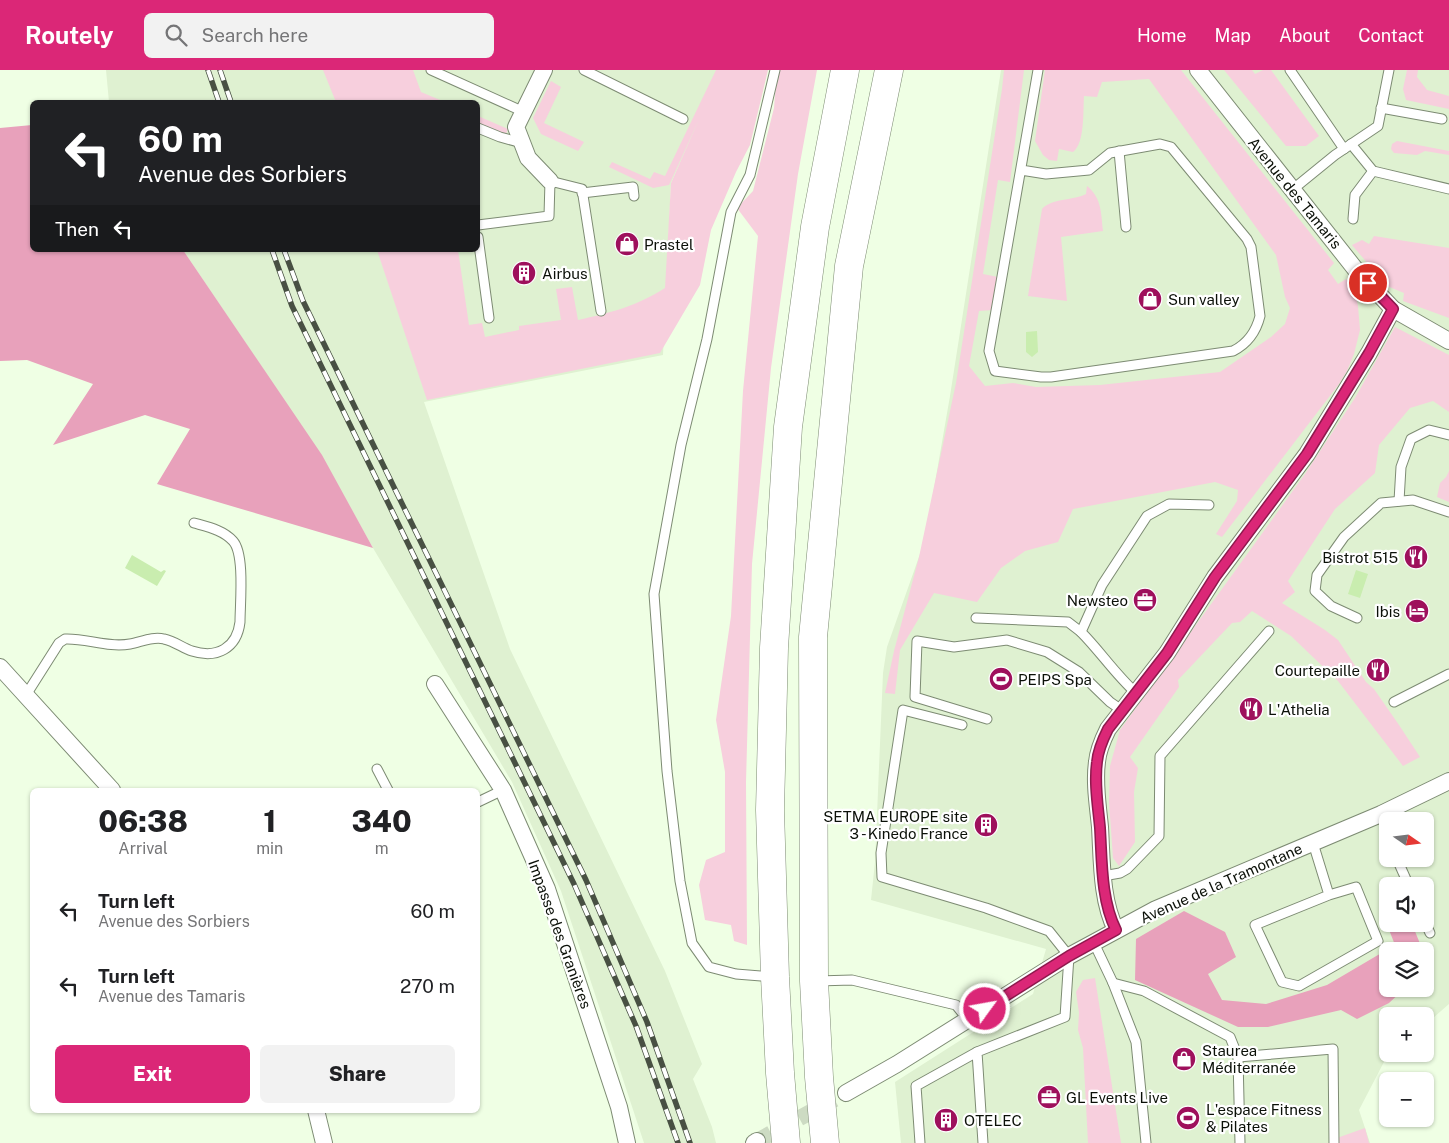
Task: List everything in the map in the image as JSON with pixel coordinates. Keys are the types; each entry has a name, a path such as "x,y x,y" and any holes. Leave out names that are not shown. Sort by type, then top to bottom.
{"highway":[{"path":"786,1143 775,978 770,810 773,677 788,427 816,227 845,70"},
{"path":"825,1143 814,981 813,637 849,266 889,70"}],"street":[{"path":"544,70 516,127 528,158 550,181"},
{"name":"Avenue des Tamaris","path":"1198,70 1356,270 1393,309 1449,341"},
{"path":"1116,930 1111,918 1104,876 1096,778 1101,742 1108,729 1167,653 1215,577 1307,454 1369,353 1393,309"},
{"path":"0,667 110,788"},
{"name":"Impasse des Granières","path":"435,684 502,790 547,890 619,1107 627,1143"},
{"name":"Avenue de la Tramontane","path":"1385,812 1449,781"},
{"name":"Avenue de la Tramontane","path":"846,1092 897,1064 1069,956 1156,909 1379,815"},
{"path":"317,1113 324,1143"}],"lane":[{"path":"431,70 524,112"},
{"path":"584,70 683,118"},
{"path":"775,70 750,176 731,212 707,339 681,445 654,594 668,780 680,881 692,943 708,967 736,974 775,978"},
{"path":"1021,170 1046,174 1089,170 1110,153 1160,144 1170,147 1247,239 1251,247 1260,316 1257,327 1243,345 1233,351 1041,378 995,371 989,351 1038,70"},
{"path":"1290,70 1348,146 1373,171 1449,189"},
{"path":"1292,190 1348,146 1378,126 1389,70"},
{"path":"1381,108 1442,119"},
{"path":"480,129 500,137 523,143"},
{"path":"1118,152 1126,227"},
{"path":"1353,219 1355,195 1373,171"},
{"path":"480,225 549,216 550,181 582,188 601,311"},
{"path":"582,194 633,187 634,196"},
{"path":"480,252 489,318"},
{"path":"1400,501 1401,468 1411,439 1429,430 1449,436"},
{"path":"1357,618 1331,606 1315,591 1317,576 1344,537 1382,503 1413,500 1449,512"},
{"path":"1081,632 1102,585 1147,516 1169,504 1209,505"},
{"path":"26,694 58,643 64,639 121,644 164,638 192,651 201,653 222,650 236,640 240,622 240,560 238,550 234,541 225,534 194,523"},
{"path":"976,618 1068,622 1093,644 1120,679 1136,692"},
{"path":"1104,876 1120,873 1127,869 1159,836 1160,756 1268,631"},
{"path":"987,719 914,697 917,641 954,647 1006,640 1047,652 1079,672 1110,702 1123,711"},
{"path":"1394,702 1449,674"},
{"path":"920,1143 916,1086 977,1052 1065,1017 1069,956 1049,931 986,908 882,877 881,853 903,710 962,725"},
{"path":"377,769 387,788"},
{"path":"480,801 502,790"},
{"path":"1312,843 1329,895"},
{"path":"1356,887 1378,942 1299,986 1282,982 1255,925 1329,895 1356,887"},
{"path":"1094,943 1113,983 1136,1042 1146,1143"},
{"path":"814,981 852,980 956,1005 968,1020"},
{"path":"1113,983 1144,991 1230,1037 1238,1057 1240,1143"},
{"path":"1238,1057 1333,1049 1334,1143"},
{"path":"977,1052 982,1143"}],"shaded area":[{"path":"106,70 722,70 671,183 663,355 424,402 510,649 665,971 702,1064 693,1079 712,1127 716,1143 644,1143 561,891 512,782 373,548 321,455 184,252 480,252 480,100 109,100"},
{"path":"323,70 413,70 421,92 440,100 335,100"},
{"path":"716,70 768,70 750,145 711,230 700,285 660,353 427,400 378,252 458,252 469,325 482,323 485,337 519,330 519,326 561,320 556,289 572,287 578,320 601,315 644,300 665,288 671,183 700,117 669,185 653,188 609,167 612,162 650,179 654,172 665,176"},
{"path":"777,70 817,70 798,174 771,368 752,564 746,782 747,945 734,941 731,925 705,920 699,885 706,860 725,852 725,772 716,720 731,616 743,391 758,236 737,208 753,191 774,108"},
{"path":"1001,70 1449,70 1449,1004 1434,1017 1434,1007 1379,1007 1379,1062 1384,1062 1359,1110 1370,1143 901,1143 895,1082 1033,994 1046,949 871,900 875,862 883,673 887,647 925,540 950,396"},
{"path":"1004,70 1024,70 1010,182 998,180 983,274 998,277 993,310 979,311 969,366 985,386 1013,383 1036,387 1100,385 1220,372 1271,337 1285,324 1290,308 1285,297 1276,255 1149,79 1102,82 1097,97 1084,96 1083,126 1080,142 1073,152 1059,149 1057,161 1049,160 1043,155 1035,141 1045,70 1181,70 1334,263 1328,270 1338,284 1346,279 1354,287 1360,330 1354,354 1339,384 1222,537 1216,534 1237,501 1238,490 1215,482 1073,509 1058,542 1025,551 1001,568 977,602 934,593 900,650 895,694 885,693 919,557 956,383"},
{"path":"1224,70 1252,70 1255,74 1263,70 1271,70 1319,136 1306,146 1286,146"},
{"path":"1407,70 1418,70 1417,77 1427,90 1449,96 1449,109 1406,100 1403,89"},
{"path":"551,81 561,87 544,123 584,142 578,151 541,134 533,118"},
{"path":"480,117 508,129 506,134 480,124"},
{"path":"30,125 30,252 184,252 322,455 373,548 157,484 190,429 145,415 53,445 93,384 27,360 0,361 0,128"},
{"path":"1397,141 1449,151 1449,155 1425,151 1417,155 1394,153 1391,149 1392,144"},
{"path":"1087,186 1098,201 1103,231 1061,237 1067,301 1028,296 1042,209 1051,203 1086,194"},
{"path":"1374,236 1449,248 1449,318 1403,301 1404,293 1387,286 1352,245 1362,240 1369,244"},
{"path":"1395,327 1449,355 1449,412 1433,401 1410,408 1379,445 1375,473 1335,509 1288,581 1295,592 1282,603 1338,640 1420,757 1403,766 1338,681 1291,636 1252,611 1240,622 1232,623 1178,680 1179,687 1130,757 1138,768 1134,792 1135,842 1119,866 1113,858 1109,802 1110,766 1120,730 1305,474 1355,398"},
{"path":"1037,331 1038,352 1032,357 1026,352 1026,332"},
{"path":"1449,471 1449,502 1437,497 1440,483"},
{"path":"132,555 161,572 166,571 157,586 125,568"},
{"path":"1356,570 1368,574 1360,598 1348,594"},
{"path":"1184,911 1225,932 1236,957 1208,974 1222,1000 1266,1004 1327,985 1379,954 1379,997 1395,997 1389,1003 1357,1019 1341,1010 1268,1027 1238,1027 1135,980 1136,939"},
{"path":"1390,932 1415,932 1419,942 1394,942"},
{"path":"1095,978 1121,1143 1088,1143 1083,1048 1078,1030 1079,1013 1076,992 1083,980"},
{"path":"1365,1128 1369,1143 1337,1143 1337,1138"}],"tunnel":[{"path":"757,1141 846,1093"}],"railway":[{"path":"208,70 218,100"},
{"path":"220,70 230,100"},
{"path":"273,252 292,306 574,884 636,1026 678,1143"},
{"path":"285,252 303,301 586,880 647,1022 690,1143"}],"place":[{"name":"Prastel","path":"627,244"},
{"name":"Airbus","path":"524,273"},
{"name":"Sun valley","path":"1150,299"},
{"name":"Bistrot 515","path":"1416,557"},
{"name":"Newsteo","path":"1145,600"},
{"name":"Ibis","path":"1417,611"},
{"name":"Courtepaille","path":"1378,670"},
{"name":"PEIPS Spa","path":"1001,679"},
{"name":"L'Athelia","path":"1251,709"},
{"name":"SETMA EUROPE site 3 - Kinedo France","path":"986,825"},
{"name":"Staurea Méditerranée","path":"1184,1059"},
{"name":"GL Events Live","path":"1049,1097"},
{"name":"L'espace Fitness & Pilates","path":"1188,1118"},
{"name":"OTELEC","path":"946,1120"}],"route":[{"path":"985,1009 1069,956 1116,930 1111,918 1104,876 1096,778 1101,742 1108,729 1167,653 1215,577 1307,454 1369,353 1393,309 1368,283"}]}
